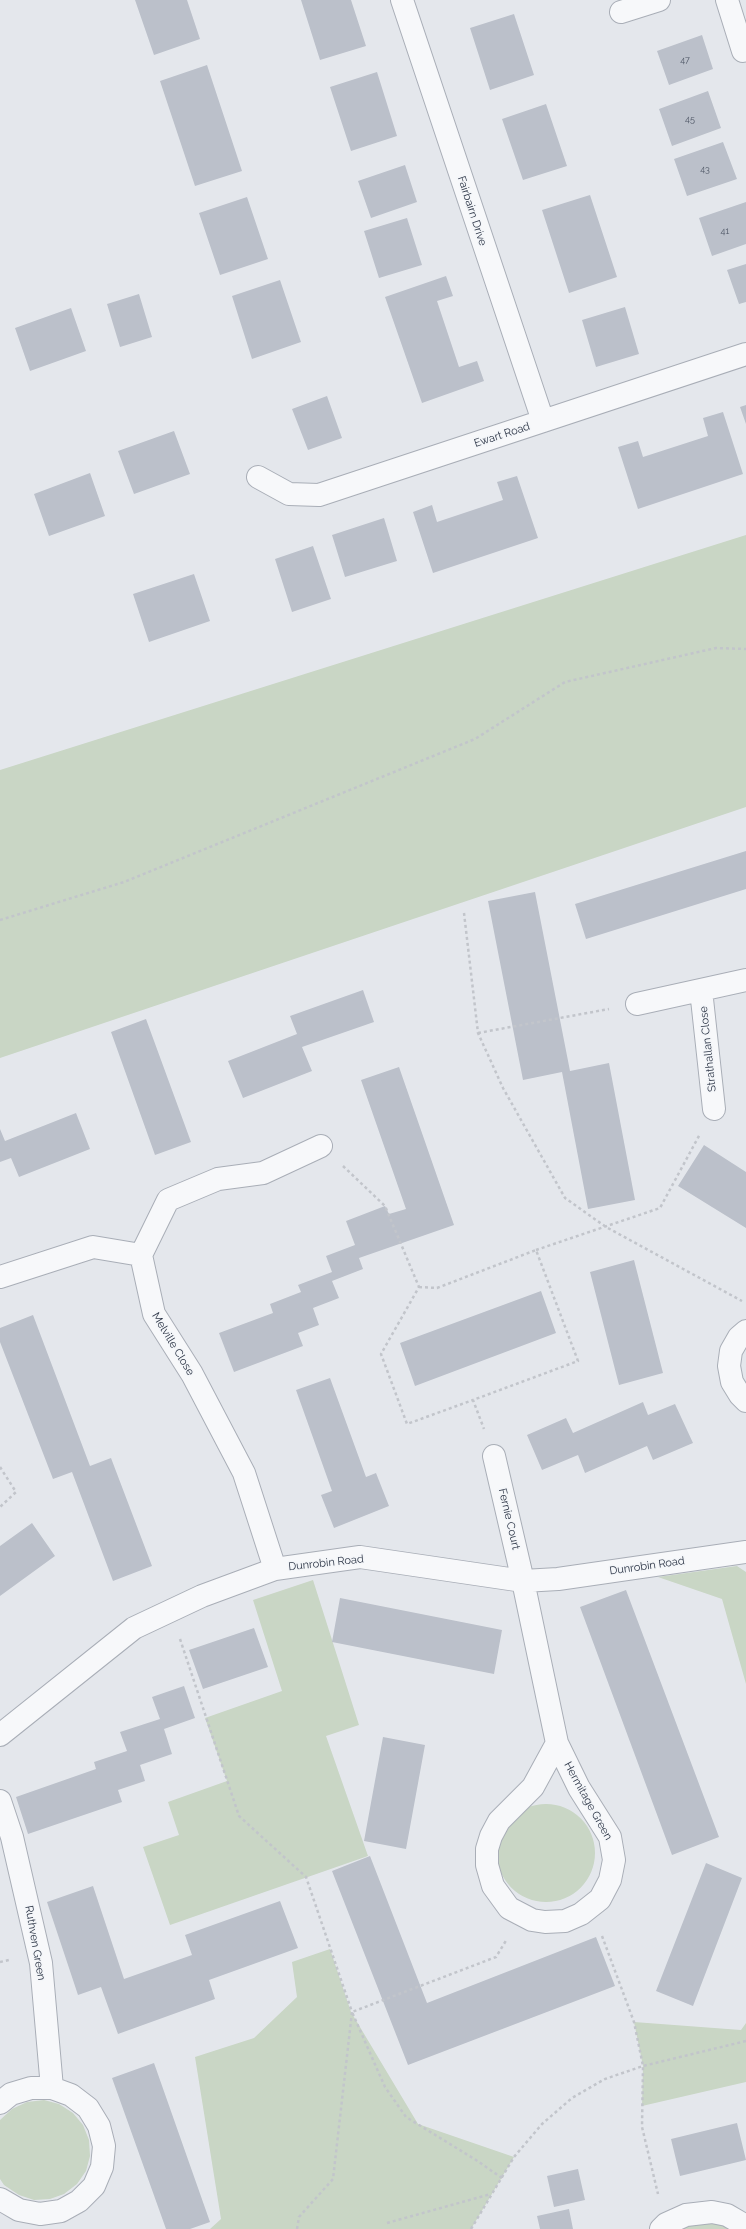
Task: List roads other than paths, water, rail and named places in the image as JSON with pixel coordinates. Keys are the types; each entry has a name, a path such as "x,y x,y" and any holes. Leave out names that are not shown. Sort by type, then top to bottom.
{"street":[{"name":"Fairbairn Drive","path":"402,0 543,421"},
{"path":"621,12 659,0"},
{"path":"728,0 743,51"},
{"name":"Ewart Road","path":"258,477 289,494 319,495 746,354"},
{"name":"Strathallan Close","path":"637,1004 746,980"},
{"name":"Strathallan Close","path":"701,990 714,1109"},
{"path":"0,1278 93,1247 141,1255 168,1200 218,1179 263,1173 321,1146"},
{"name":"Melville Close","path":"141,1255 154,1314 192,1374 244,1473 275,1569"},
{"path":"746,1331 739,1337 731,1351 729,1366 732,1382 740,1395 746,1401"},
{"name":"Fernie Court","path":"494,1456 524,1581"},
{"name":"Dunrobin Road","path":"1,1732 134,1628 202,1596 275,1569 360,1557 524,1581 558,1579 746,1552"},
{"name":"Hermitage Green","path":"524,1581 557,1743 579,1788 610,1837 614,1860 610,1880 600,1899 581,1914 565,1921 545,1922 522,1915 509,1908 493,1886 487,1865 487,1849 490,1836 499,1821 533,1787 557,1743"},
{"name":"Ruthven Green","path":"0,1801 12,1837 41,1963 52,2088"},
{"path":"0,2102 11,2094 31,2088 52,2088 71,2095 88,2108 99,2126 104,2146 102,2167 94,2186 79,2201 61,2211 40,2214 19,2210 0,2199"},
{"path":"663,2227 686,2214 712,2212 727,2215 746,2226"}]}
